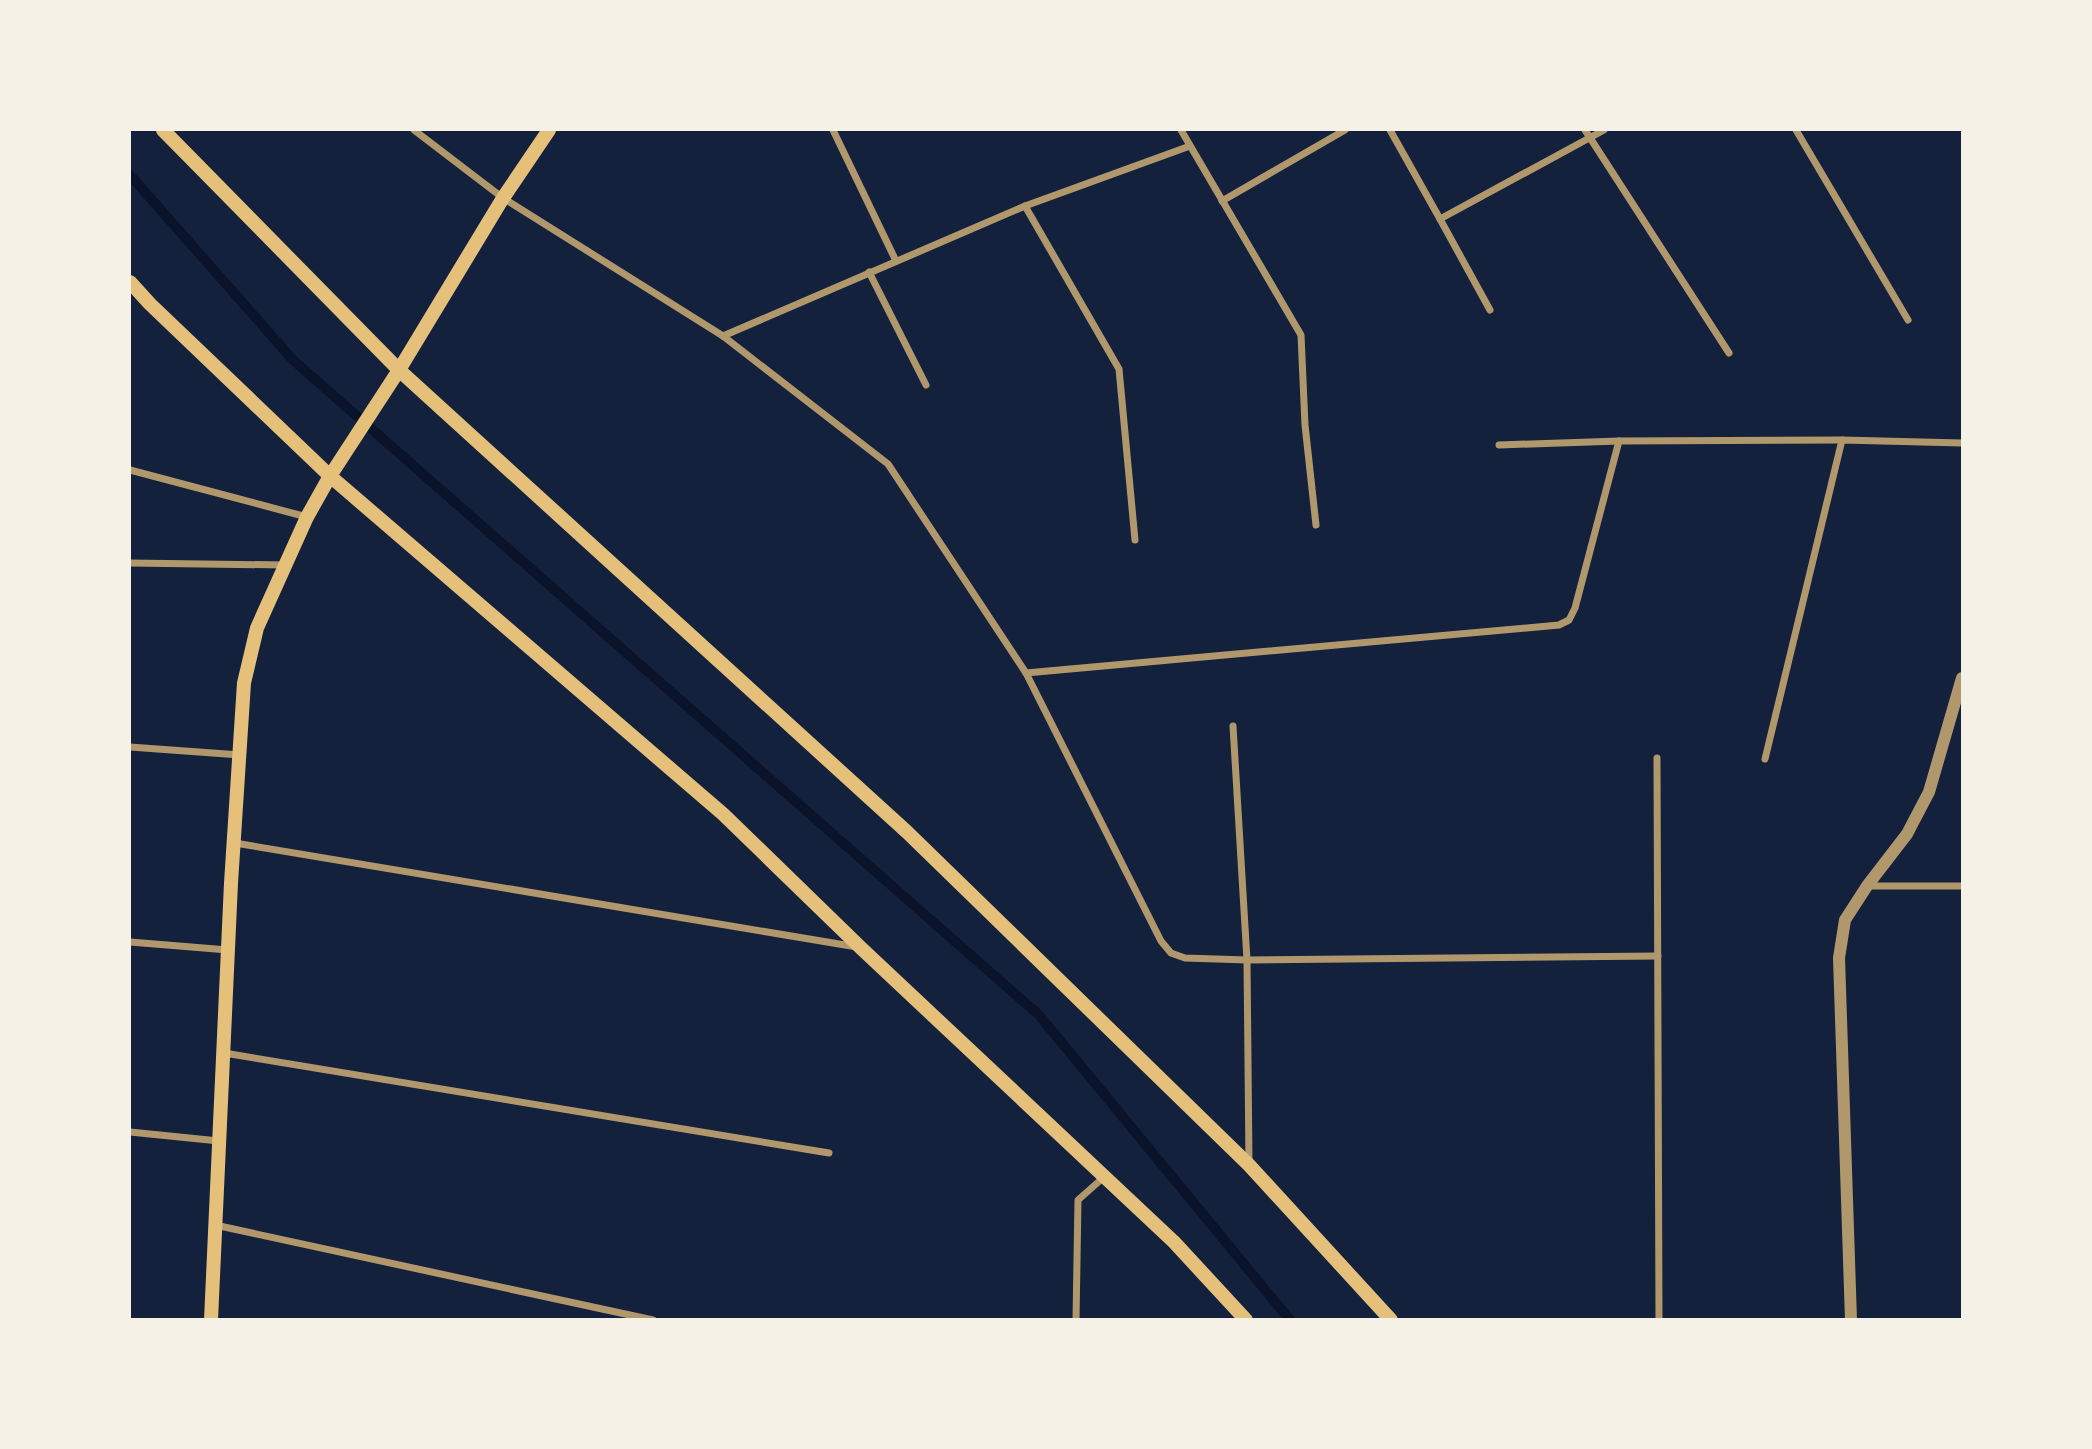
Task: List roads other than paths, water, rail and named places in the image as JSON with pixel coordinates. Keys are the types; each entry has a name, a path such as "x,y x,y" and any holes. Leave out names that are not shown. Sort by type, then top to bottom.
{"main road":[{"path":"163,130 395,377 907,832 1249,1165 1391,1320"},
{"path":"211,1320 228,950 244,683 257,628 307,517 330,476 395,377 503,198 549,130"},
{"path":"130,282 330,476 723,814 861,948 1174,1242 1246,1320"}],"street":[{"path":"414,130 503,198 723,336 888,464 1026,673 1161,941 1171,953 1185,958 1247,960 1658,956"},
{"path":"833,130 896,261"},
{"path":"1181,130 1301,335 1305,425 1317,525"},
{"path":"1222,201 1345,130"},
{"path":"1390,130 1490,310"},
{"path":"1584,130 1729,353"},
{"path":"1440,219 1604,130"},
{"path":"1796,130 1908,320"},
{"path":"723,336 1025,206 1190,146"},
{"path":"1025,206 1119,369 1135,540"},
{"path":"869,272 926,385"},
{"path":"1765,759 1843,440"},
{"path":"1499,444 1843,440 1962,443"},
{"path":"1026,673 1559,625 1569,620 1575,608 1619,441"},
{"path":"130,470 307,517"},
{"path":"130,563 285,565"},
{"path":"1851,1320 1839,958 1845,920 1907,834 1929,792 1962,678"},
{"path":"1233,726 1247,960 1249,1165"},
{"path":"130,747 241,755"},
{"path":"1657,758 1659,1320"},
{"path":"235,843 861,948"},
{"path":"1867,886 1962,886"},
{"path":"130,942 228,950"},
{"path":"223,1053 829,1153"},
{"path":"130,1132 219,1141"},
{"path":"1076,1320 1078,1200 1104,1177"},
{"path":"215,1225 653,1320"}],"waterway":[{"path":"130,175 293,360 1039,1015 1290,1320"}]}
